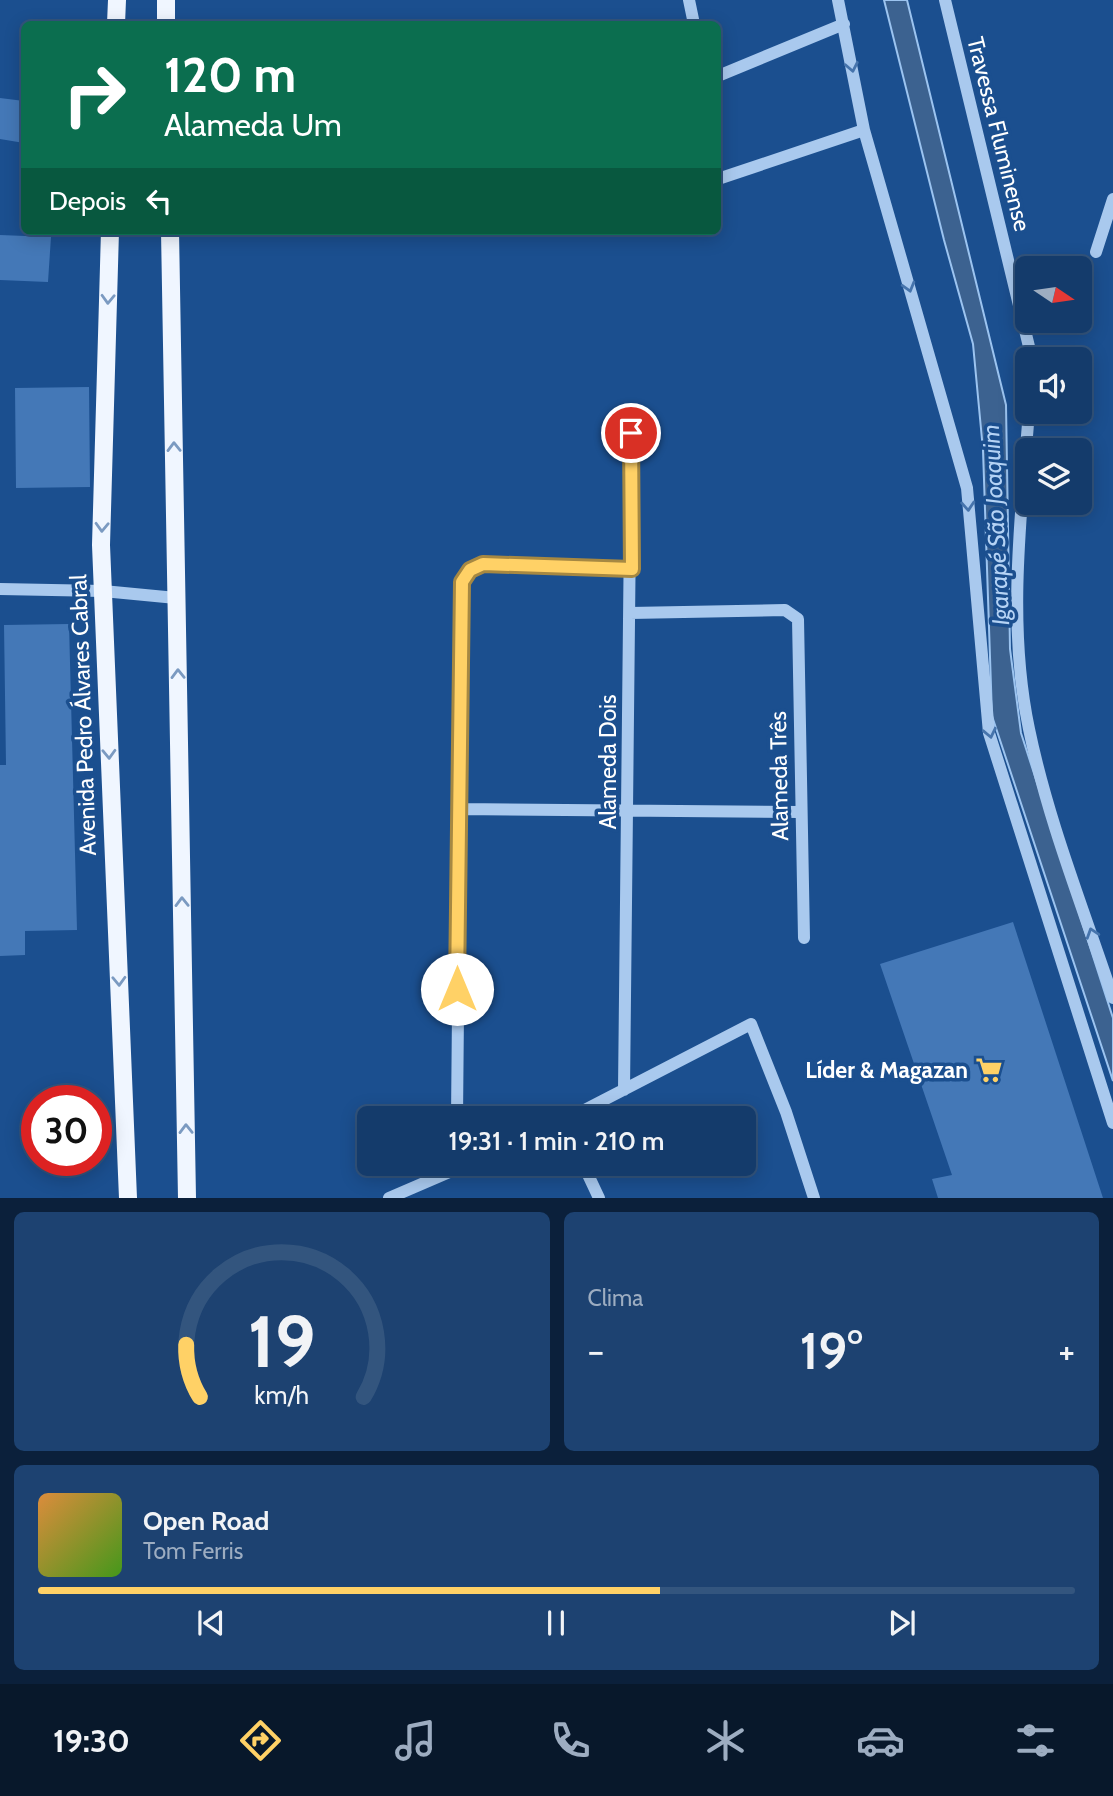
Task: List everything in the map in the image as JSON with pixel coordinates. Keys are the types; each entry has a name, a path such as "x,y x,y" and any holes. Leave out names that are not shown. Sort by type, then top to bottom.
{"main road":[{"path":"116,21 117,0"},
{"path":"166,0 166,21"},
{"name":"Avenida Pedro Álvares Cabral","path":"110,235 103,591 128,1198"},
{"path":"170,235 187,1198"}],"street":[{"path":"689,0 693,21"},
{"path":"838,0 864,130 967,488 989,733 1113,1124"},
{"name":"Travessa Fluminense","path":"945,0 1029,347"},
{"path":"721,75 844,24"},
{"path":"721,178 864,130"},
{"path":"1096,252 1113,199"},
{"path":"1028,424 1019,536 1018,643 1028,729 1050,807 1113,998"},
{"name":"Alameda Dois","path":"624,1090 632,569 631,433"},
{"path":"457,1106 457,809 462,582 470,570 483,564 632,569"},
{"path":"0,589 103,591 177,598"},
{"name":"Alameda Três","path":"630,612 785,610 794,613 798,619 804,939"},
{"path":"457,809 801,812"},
{"path":"593,1106 751,1024 786,1112 814,1198"},
{"path":"389,1198 437,1176"},
{"path":"589,1176 600,1198"}],"water":[{"name":"Igarapé São Joaquim","path":"884,0 907,0 1006,405 1010,649 1021,733 1113,1018 1113,1081 992,716 983,450 973,344"}],"building":[{"path":"0,98 21,101 21,142 0,139"},
{"path":"0,235 51,237 48,282 0,280"},
{"path":"89,387 90,487 16,488 15,388"},
{"path":"69,624 77,930 25,931 25,955 0,956 0,765 6,765 4,625"},
{"name":"Líder & Magazan","path":"1013,922 1103,1198 938,1198 932,1179 952,1175 880,964"}],"place":[{"name":"Líder & Magazan","path":"989,1070"}],"route":[{"path":"457,989 457,809 462,582 470,570 483,564 632,569 631,433"}]}
